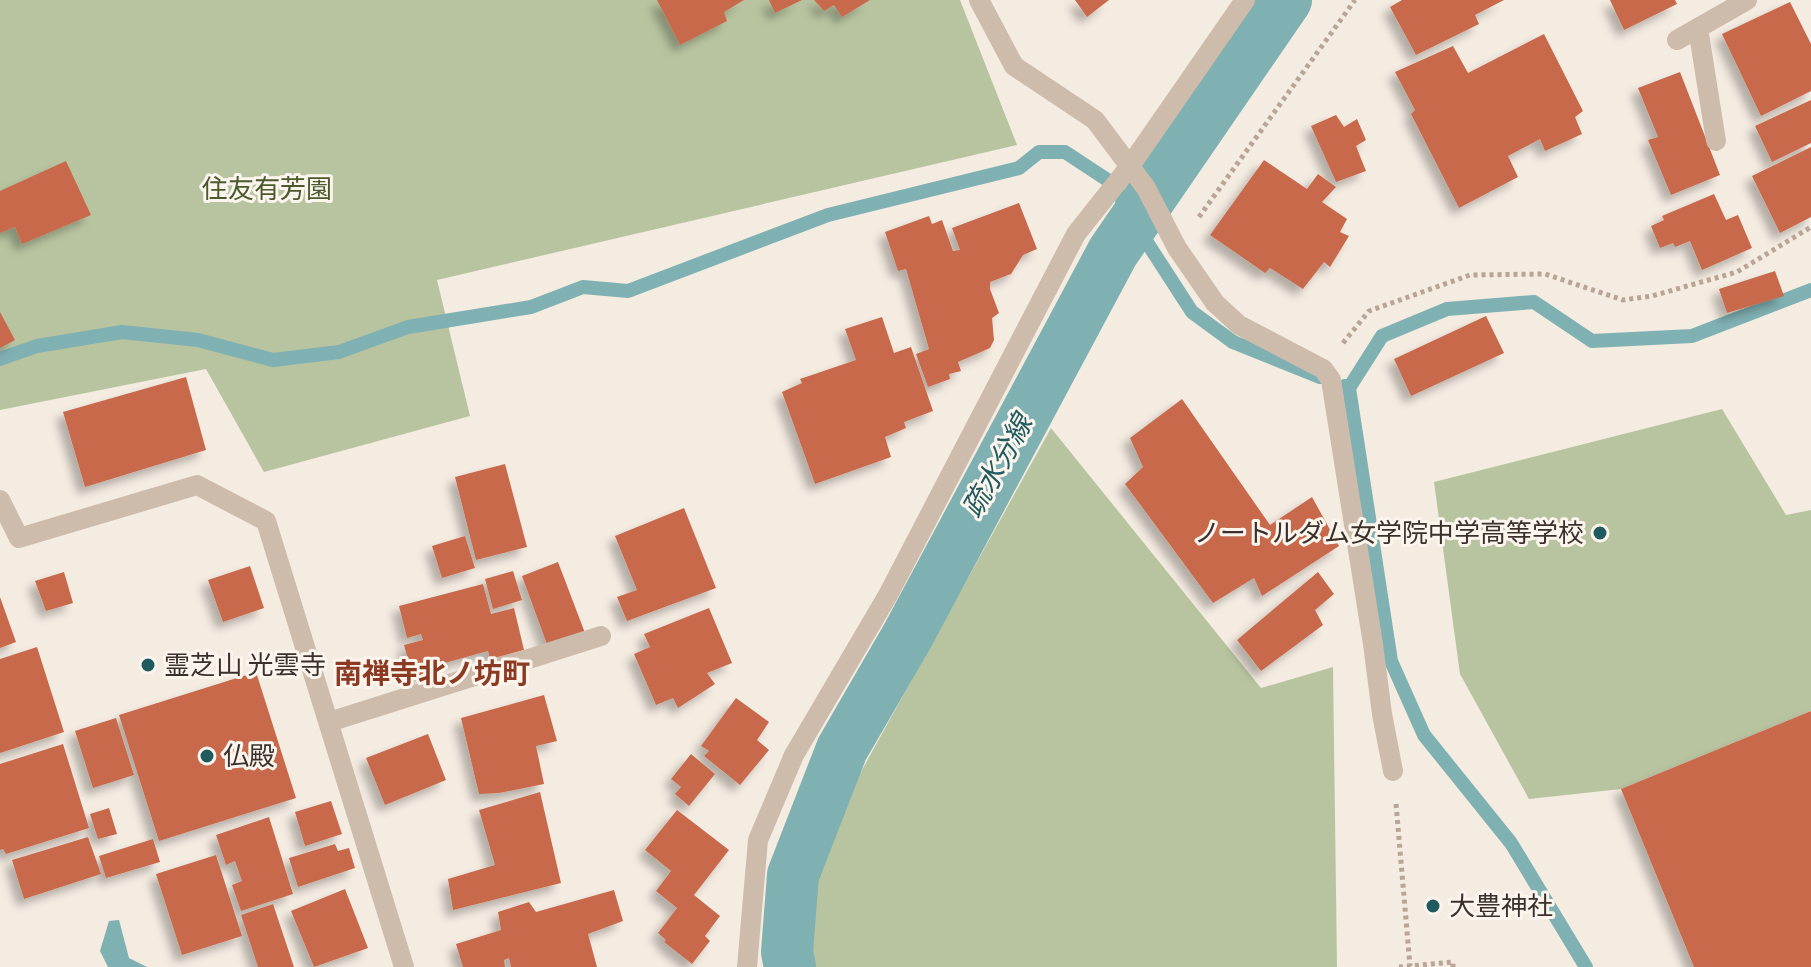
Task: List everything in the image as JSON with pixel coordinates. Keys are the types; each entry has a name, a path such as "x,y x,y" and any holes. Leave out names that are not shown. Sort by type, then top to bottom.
{"street":[{"path":"979,0 1014,66 1095,120 1146,188 1177,248 1215,303 1239,325 1323,369 1331,380 1393,771"},
{"path":"747,967 758,840 794,755 888,595 1076,234 1130,166 1245,0"},
{"path":"1677,40 1747,0"},
{"path":"1698,28 1716,141"},
{"path":"0,500 19,538 197,485 266,521 404,967"},
{"path":"329,722 601,636"}],"path":[{"path":"1177,248 1355,0"},
{"path":"1323,369 1369,311 1470,275 1545,274 1623,300 1652,296 1737,272 1811,227"},
{"path":"1393,771 1410,966"},
{"path":"1399,967 1453,962 1453,967"}],"green space":[{"name":"住友有芳園","path":"0,0 960,0 1017,145 437,280 470,416 264,472 206,369 0,410"},
{"path":"1722,409 1786,515 1811,510 1811,711 1621,789 1529,799 1460,674 1434,482"},
{"path":"1051,428 1261,688 1333,667 1337,967 802,967 821,844"}],"water":[{"path":"119,920 129,958 147,967 108,967 100,951 109,921"}],"building":[{"path":"657,0 744,0 724,12 727,21 680,45"},
{"path":"769,0 802,0 775,13"},
{"path":"814,0 870,0 842,17 834,5 824,11"},
{"path":"1075,0 1109,0 1087,17"},
{"path":"1402,0 1504,0 1475,15 1479,24 1416,55 1390,7"},
{"path":"1610,0 1675,0 1677,4 1624,30"},
{"path":"1790,2 1811,44 1811,91 1761,116 1722,34"},
{"path":"1544,34 1583,111 1575,117 1582,134 1545,151 1540,139 1508,156 1518,177 1459,208 1411,114 1415,110 1395,72 1453,46 1468,73"},
{"path":"1680,72 1720,175 1671,195 1648,140 1658,137 1638,88"},
{"path":"1811,100 1811,143 1772,162 1755,126"},
{"path":"1336,115 1344,127 1357,119 1366,140 1356,146 1366,171 1336,182 1311,126"},
{"path":"1811,147 1811,217 1780,233 1752,176"},
{"path":"1264,160 1307,189 1318,174 1336,187 1322,202 1347,219 1340,232 1349,236 1330,267 1324,262 1303,289 1270,268 1265,273 1210,235"},
{"path":"66,161 91,215 22,244 15,227 0,233 0,191"},
{"path":"1714,194 1726,220 1738,215 1752,248 1702,270 1690,241 1675,247 1673,243 1660,248 1651,226 1664,220 1662,216"},
{"path":"1019,203 1037,249 1023,255 1011,274 990,282 999,313 992,318 994,340 990,348 958,362 961,371 949,374 950,379 928,387 916,354 929,349 906,269 898,271 885,232 929,216 932,224 942,220 953,251 960,250 952,228"},
{"path":"1775,271 1784,296 1727,313 1719,289"},
{"path":"0,312 15,340 0,348"},
{"path":"1486,316 1504,353 1411,396 1394,359"},
{"path":"882,317 894,353 911,347 933,411 904,422 906,428 885,437 891,457 815,484 782,392 802,383 800,379 856,360 845,329"},
{"path":"186,377 206,450 85,487 63,412"},
{"path":"1182,399 1270,525 1312,497 1339,546 1262,596 1254,578 1213,603 1125,484 1143,467 1130,438"},
{"path":"505,464 527,547 476,560 455,477"},
{"path":"684,508 716,588 627,621 617,597 637,590 615,536"},
{"path":"465,536 475,568 442,578 432,546"},
{"path":"558,562 585,633 548,647 522,576"},
{"path":"250,566 264,608 223,622 208,580"},
{"path":"513,571 522,600 493,609 485,579"},
{"path":"64,572 73,603 46,611 35,581"},
{"path":"1318,572 1334,594 1315,610 1323,625 1261,671 1237,640"},
{"path":"483,584 491,614 514,608 524,650 490,659 488,651 441,664 443,669 413,677 404,645 423,640 421,634 407,638 399,606"},
{"path":"0,597 16,642 0,648"},
{"path":"709,608 732,663 707,673 715,684 678,708 673,698 656,705 634,654 650,647 644,634"},
{"path":"37,647 64,732 0,753 0,659"},
{"name":"仏殿","path":"256,672 296,798 159,841 119,715"},
{"path":"544,695 557,741 536,746 544,784 479,794 461,718"},
{"path":"736,698 769,722 757,740 769,750 740,785 704,756 709,751 701,746"},
{"path":"1811,711 1811,967 1694,967 1621,789"},
{"path":"116,718 134,775 93,788 75,731"},
{"path":"428,734 446,780 385,805 366,758"},
{"path":"63,744 89,828 6,854 3,849 0,850 0,764"},
{"path":"691,754 715,774 689,806 675,794 681,787 671,779"},
{"path":"540,792 561,883 453,910 448,879 495,865 479,810"},
{"path":"331,801 342,834 305,846 295,812"},
{"path":"109,808 117,834 98,839 90,814"},
{"path":"677,810 729,850 694,895 720,916 705,936 710,941 692,964 664,942 666,940 658,933 677,908 656,891 671,871 645,850"},
{"path":"269,817 293,894 241,911 232,885 242,881 235,861 226,865 216,835"},
{"path":"88,837 101,874 24,899 12,860"},
{"path":"153,839 160,862 106,878 99,856"},
{"path":"335,844 338,851 349,848 355,868 298,887 289,858"},
{"path":"216,855 242,936 182,955 156,874"},
{"path":"345,889 368,948 314,967 291,911"},
{"path":"614,890 623,921 588,934 597,967 511,967 509,958 504,960 505,967 463,967 456,944 501,930 498,912 529,902 536,912"},
{"path":"273,904 294,967 258,967 241,915"}],"waterway":[{"name":"疏水分線","path":"790,967 787,952 793,875 842,749 908,635 1113,252 1286,0"},
{"path":"0,359 37,346 122,332 198,340 273,360 339,352 408,327 531,307 583,287 628,291 828,215 1019,168 1039,152 1065,152 1109,181 1192,312 1233,342 1320,377"},
{"path":"1349,388 1382,336 1447,309 1534,302 1592,341 1692,336 1811,290"},
{"path":"1345,386 1349,388 1391,661 1424,735 1511,843 1586,967"}],"place":[{"name":"ノートルダム女学院中学高等学校","path":"1600,533"},
{"name":"霊芝山 光雲寺","path":"148,665"},
{"name":"仏殿","path":"207,756"},
{"name":"大豊神社","path":"1433,906"}],"district":[{"name":"南禅寺北ノ坊町","path":"432,673"}]}
